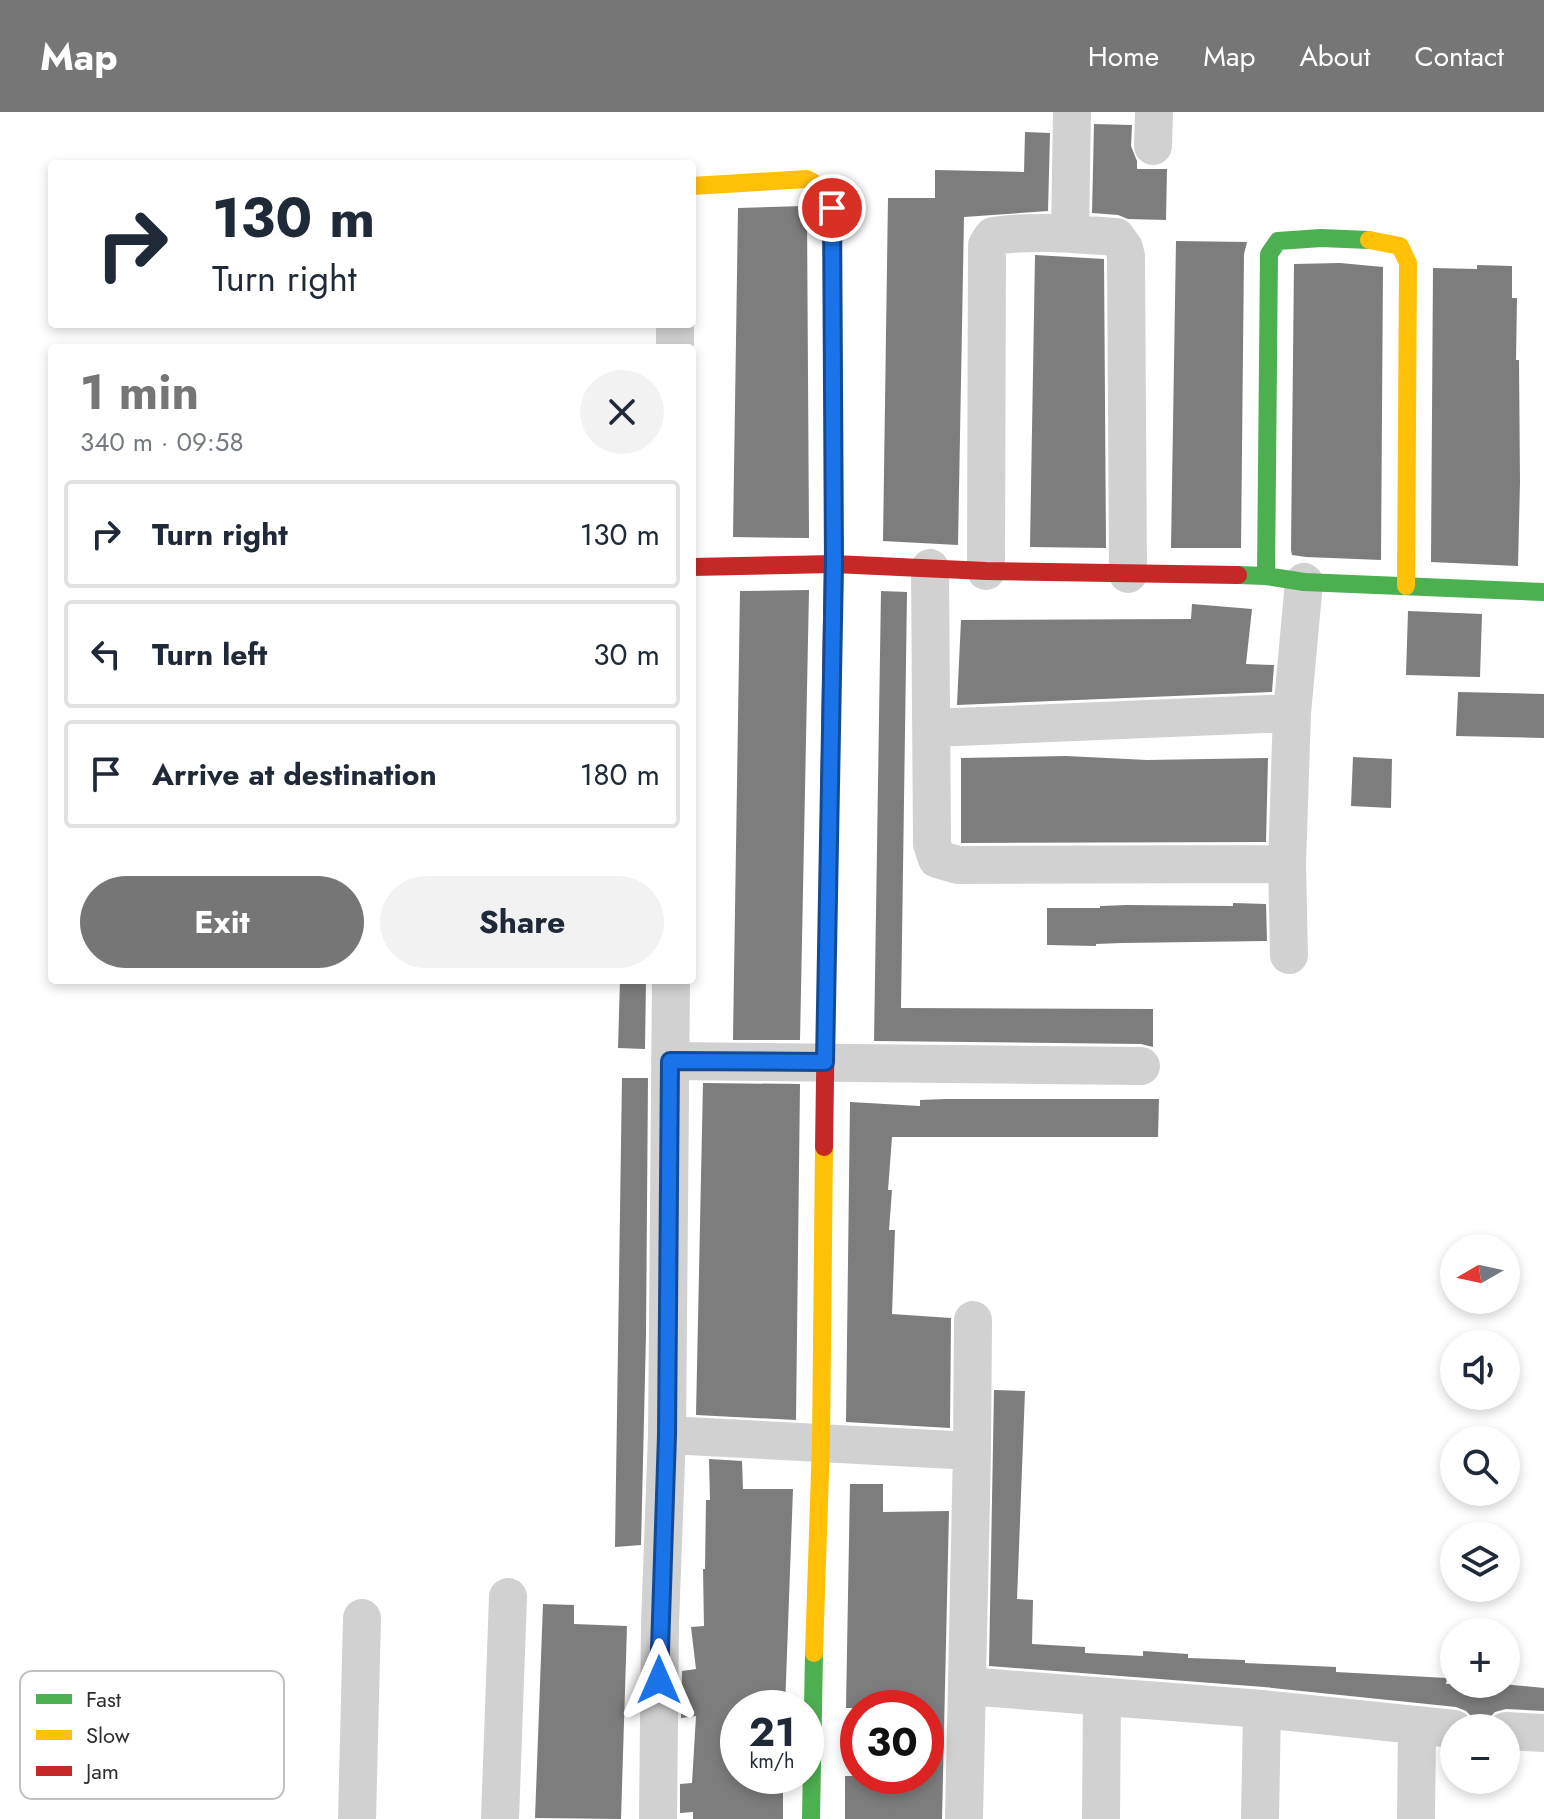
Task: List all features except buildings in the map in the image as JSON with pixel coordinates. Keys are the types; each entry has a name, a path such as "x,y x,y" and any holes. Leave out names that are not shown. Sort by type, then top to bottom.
{"street":[{"path":"1070,233 1072,112"},
{"path":"696,186 807,179 826,190 832,208 834,564 821,1442 811,1819"},
{"path":"986,571 987,245 993,236 1070,233 1116,237 1126,256 1128,574"},
{"path":"1266,576 1269,254 1278,241 1295,237 1375,240 1397,244 1404,249 1408,263 1406,586"},
{"path":"696,567 834,564 986,571 1266,576 1304,582 1544,592"},
{"path":"930,568 932,844 937,859 958,865 1287,864"},
{"path":"1289,955 1287,864 1292,713 1304,582"},
{"path":"932,728 1292,713"},
{"path":"658,1819 660,1624 667,1435 671,984"},
{"path":"670,1061 1141,1066"},
{"path":"964,1819 973,1320"},
{"path":"667,1435 972,1451"},
{"path":"500,1819 508,1597"},
{"path":"357,1819 362,1618"},
{"path":"967,1686 1262,1709 1440,1728"},
{"path":"1101,1819 1102,1698"},
{"path":"1260,1819 1262,1709"},
{"path":"1416,1819 1417,1727"},
{"path":"1520,1732 1544,1733"}],"traffic: fast":[{"path":"1266,576 1269,254 1278,241 1321,238 1369,240"},
{"path":"1238,575 1304,582 1544,592"},
{"path":"811,1819 814,1653"}],"traffic: slow":[{"path":"696,186 807,179 826,190 832,208 834,486"},
{"path":"1369,240 1400,246 1408,263 1406,586"},
{"path":"814,1653 821,1442 824,1147"}],"traffic: jam":[{"path":"824,1147 834,486"},
{"path":"696,567 834,564 986,571 1238,575"}],"route":[{"path":"659,1680 667,1435 670,1061 825,1062 834,564 832,208"}]}
